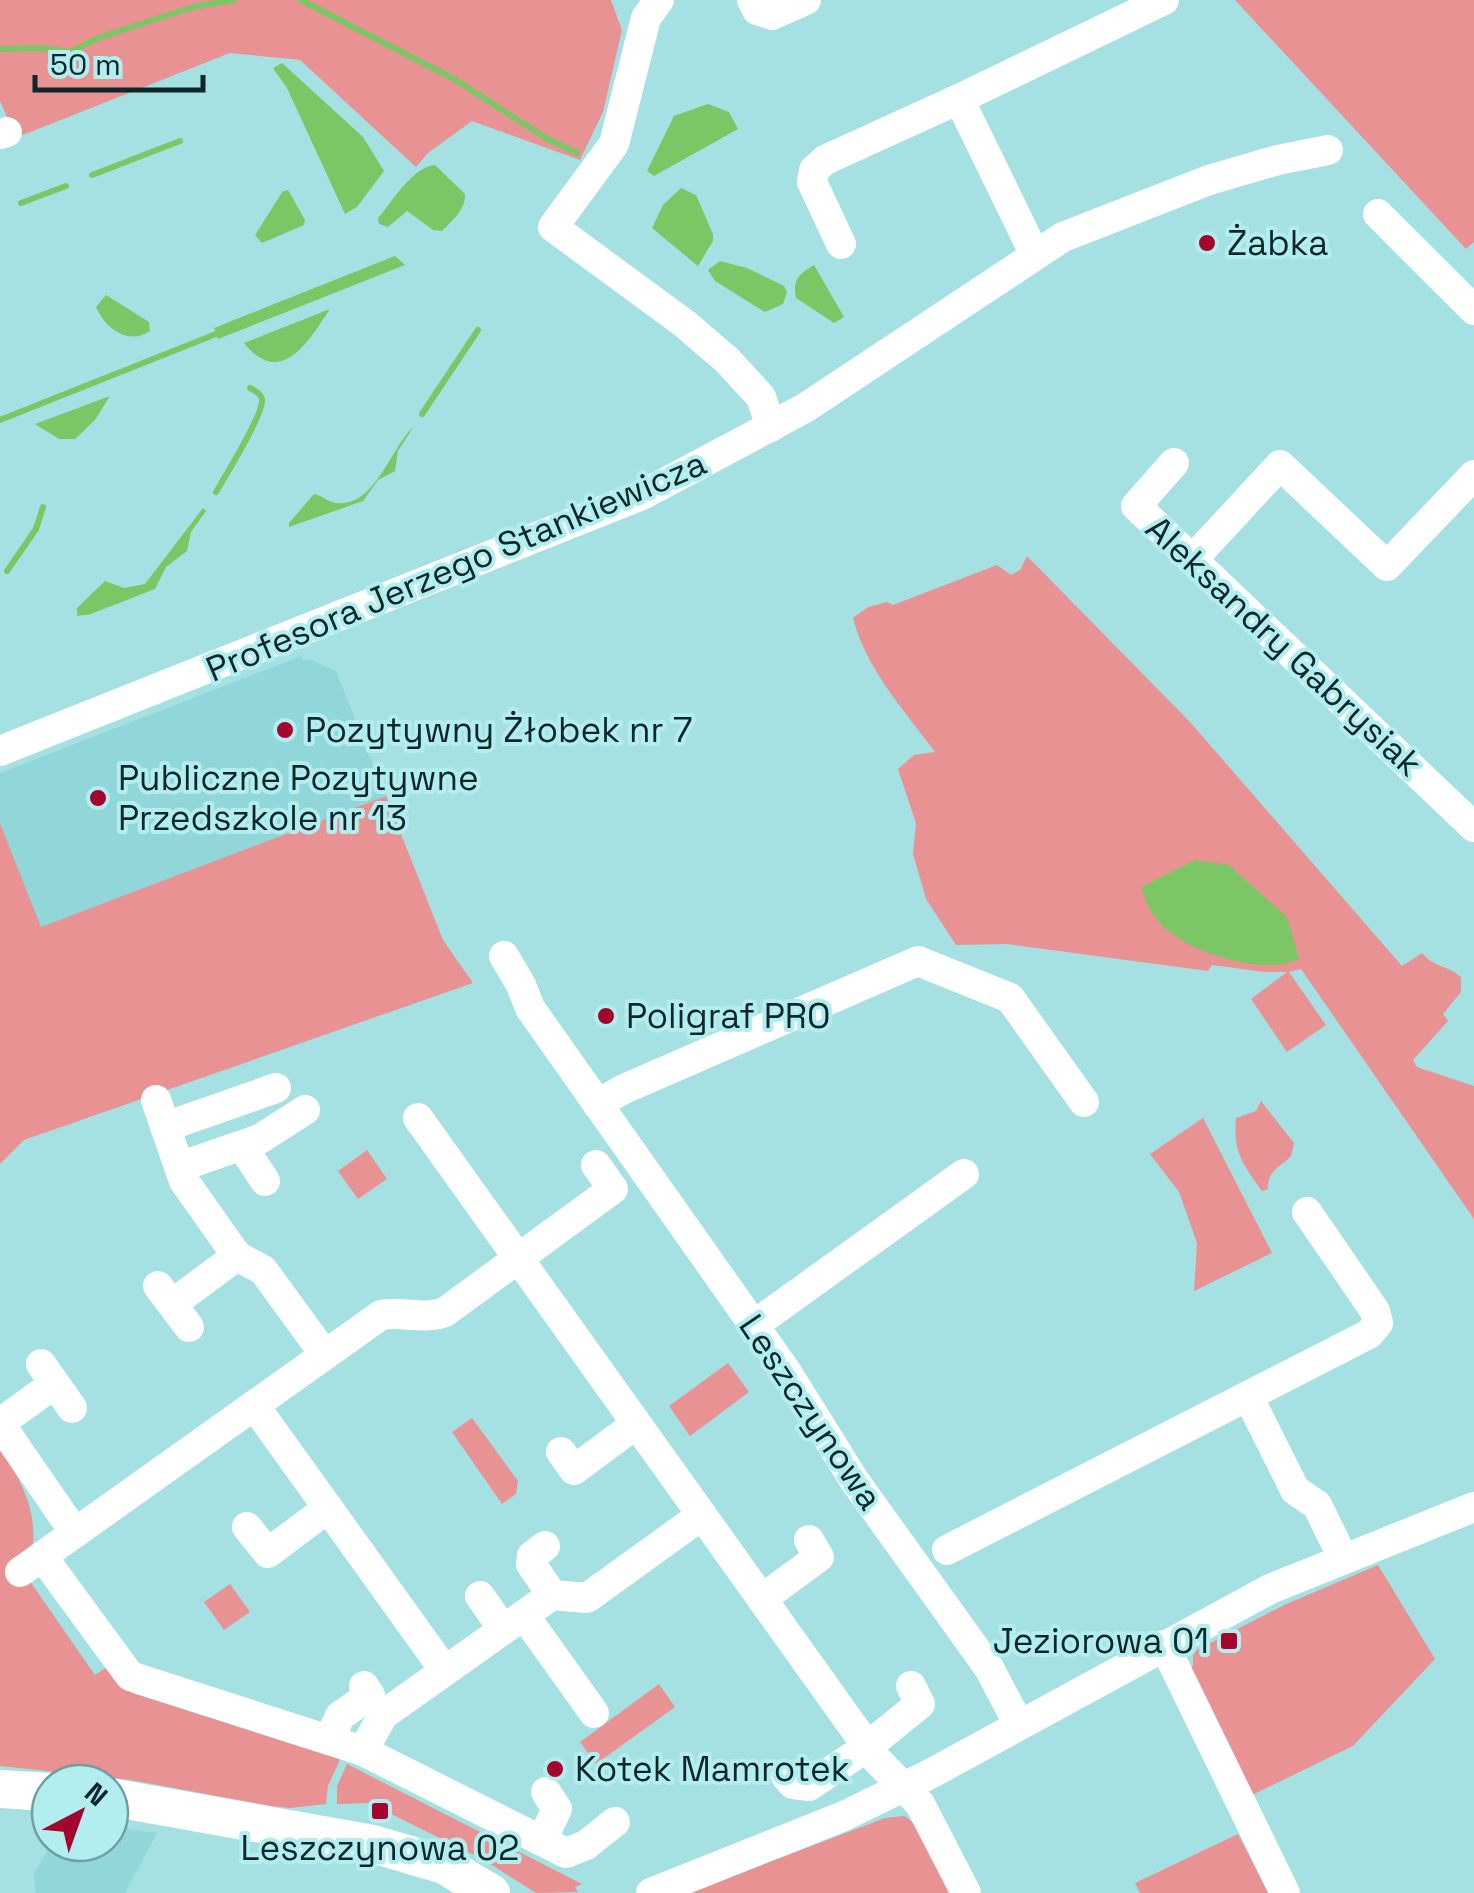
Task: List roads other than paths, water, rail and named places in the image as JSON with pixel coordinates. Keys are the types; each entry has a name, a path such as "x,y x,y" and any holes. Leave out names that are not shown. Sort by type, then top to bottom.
{"main road":[{"path":"0,1789 30,1791"},
{"path":"130,1801 373,1844 444,1865 491,1893"}],"street":[{"path":"659,0 646,18 614,144 553,227 685,324 727,360 761,397 771,427"},
{"path":"752,0 758,10 772,15 806,0"},
{"path":"841,244 812,182 814,170 825,160 1164,0"},
{"path":"960,98 1036,255"},
{"name":"Profesora Jerzego Stankiewicza","path":"0,750 642,494 805,408 1036,255 1089,225 1209,180 1328,150"},
{"path":"1378,214 1474,310"},
{"name":"Aleksandry Gabrysiak","path":"1174,463 1136,506 1474,827"},
{"path":"1192,560 1280,465 1386,566 1474,476"},
{"name":"Leszczynowa","path":"504,956 522,985 530,1008 754,1325 854,1480 989,1668 1019,1725"},
{"path":"596,1104 918,960 1010,998 1084,1102"},
{"path":"276,1088 161,1114 184,1181 325,1355"},
{"path":"179,1167 260,1140 305,1110"},
{"path":"418,1118 867,1747 920,1804 966,1893"},
{"path":"242,1146 265,1181"},
{"path":"754,1325 964,1174"},
{"path":"605,1177 518,1258 446,1312 381,1315 31,1564 130,1676 364,1751 554,1847 586,1845 615,1822"},
{"path":"947,1550 1369,1334 1378,1323 1375,1311 1307,1212"},
{"path":"173,1306 250,1263"},
{"path":"56,1385 0,1424 75,1533"},
{"path":"1248,1396 1295,1490 1318,1505 1343,1558"},
{"path":"254,1405 445,1671"},
{"path":"561,1452 574,1470 636,1424"},
{"path":"651,1893 844,1816 903,1788 1270,1589 1474,1507"},
{"path":"247,1526 268,1553 328,1508"},
{"path":"364,1751 383,1715 552,1594 586,1598 702,1515"},
{"path":"762,1599 819,1557 808,1540"},
{"path":"545,1546 532,1556 530,1564 552,1594"},
{"path":"480,1596 582,1678 594,1713"},
{"path":"1164,1645 1285,1893"},
{"path":"330,1739 340,1716 370,1695 364,1686"},
{"path":"786,1776 793,1784 810,1786 867,1747 920,1704 911,1686"},
{"path":"546,1792 557,1809 554,1847"}],"waterway":[{"path":"0,49 70,52 98,38 193,7 234,0"},
{"path":"301,0 454,79 546,138 577,153"},
{"path":"92,175 180,141"},
{"path":"21,203 66,186"},
{"path":"422,414 478,330"},
{"path":"0,420 216,334"},
{"path":"216,492 261,406 261,397 250,388"},
{"path":"7,571 36,529 43,507"}],"place":[{"name":"Żabka","path":"1207,243"},
{"name":"Pozytywny Żłobek nr 7","path":"285,730"},
{"name":"Publiczne Pozytywne Przedszkole nr 13","path":"98,798"},
{"name":"Poligraf PRO","path":"606,1016"},
{"name":"Jeziorowa 01","path":"1229,1641"},
{"name":"Kotek Mamrotek","path":"555,1769"},
{"name":"Leszczynowa 02","path":"380,1811"}]}
